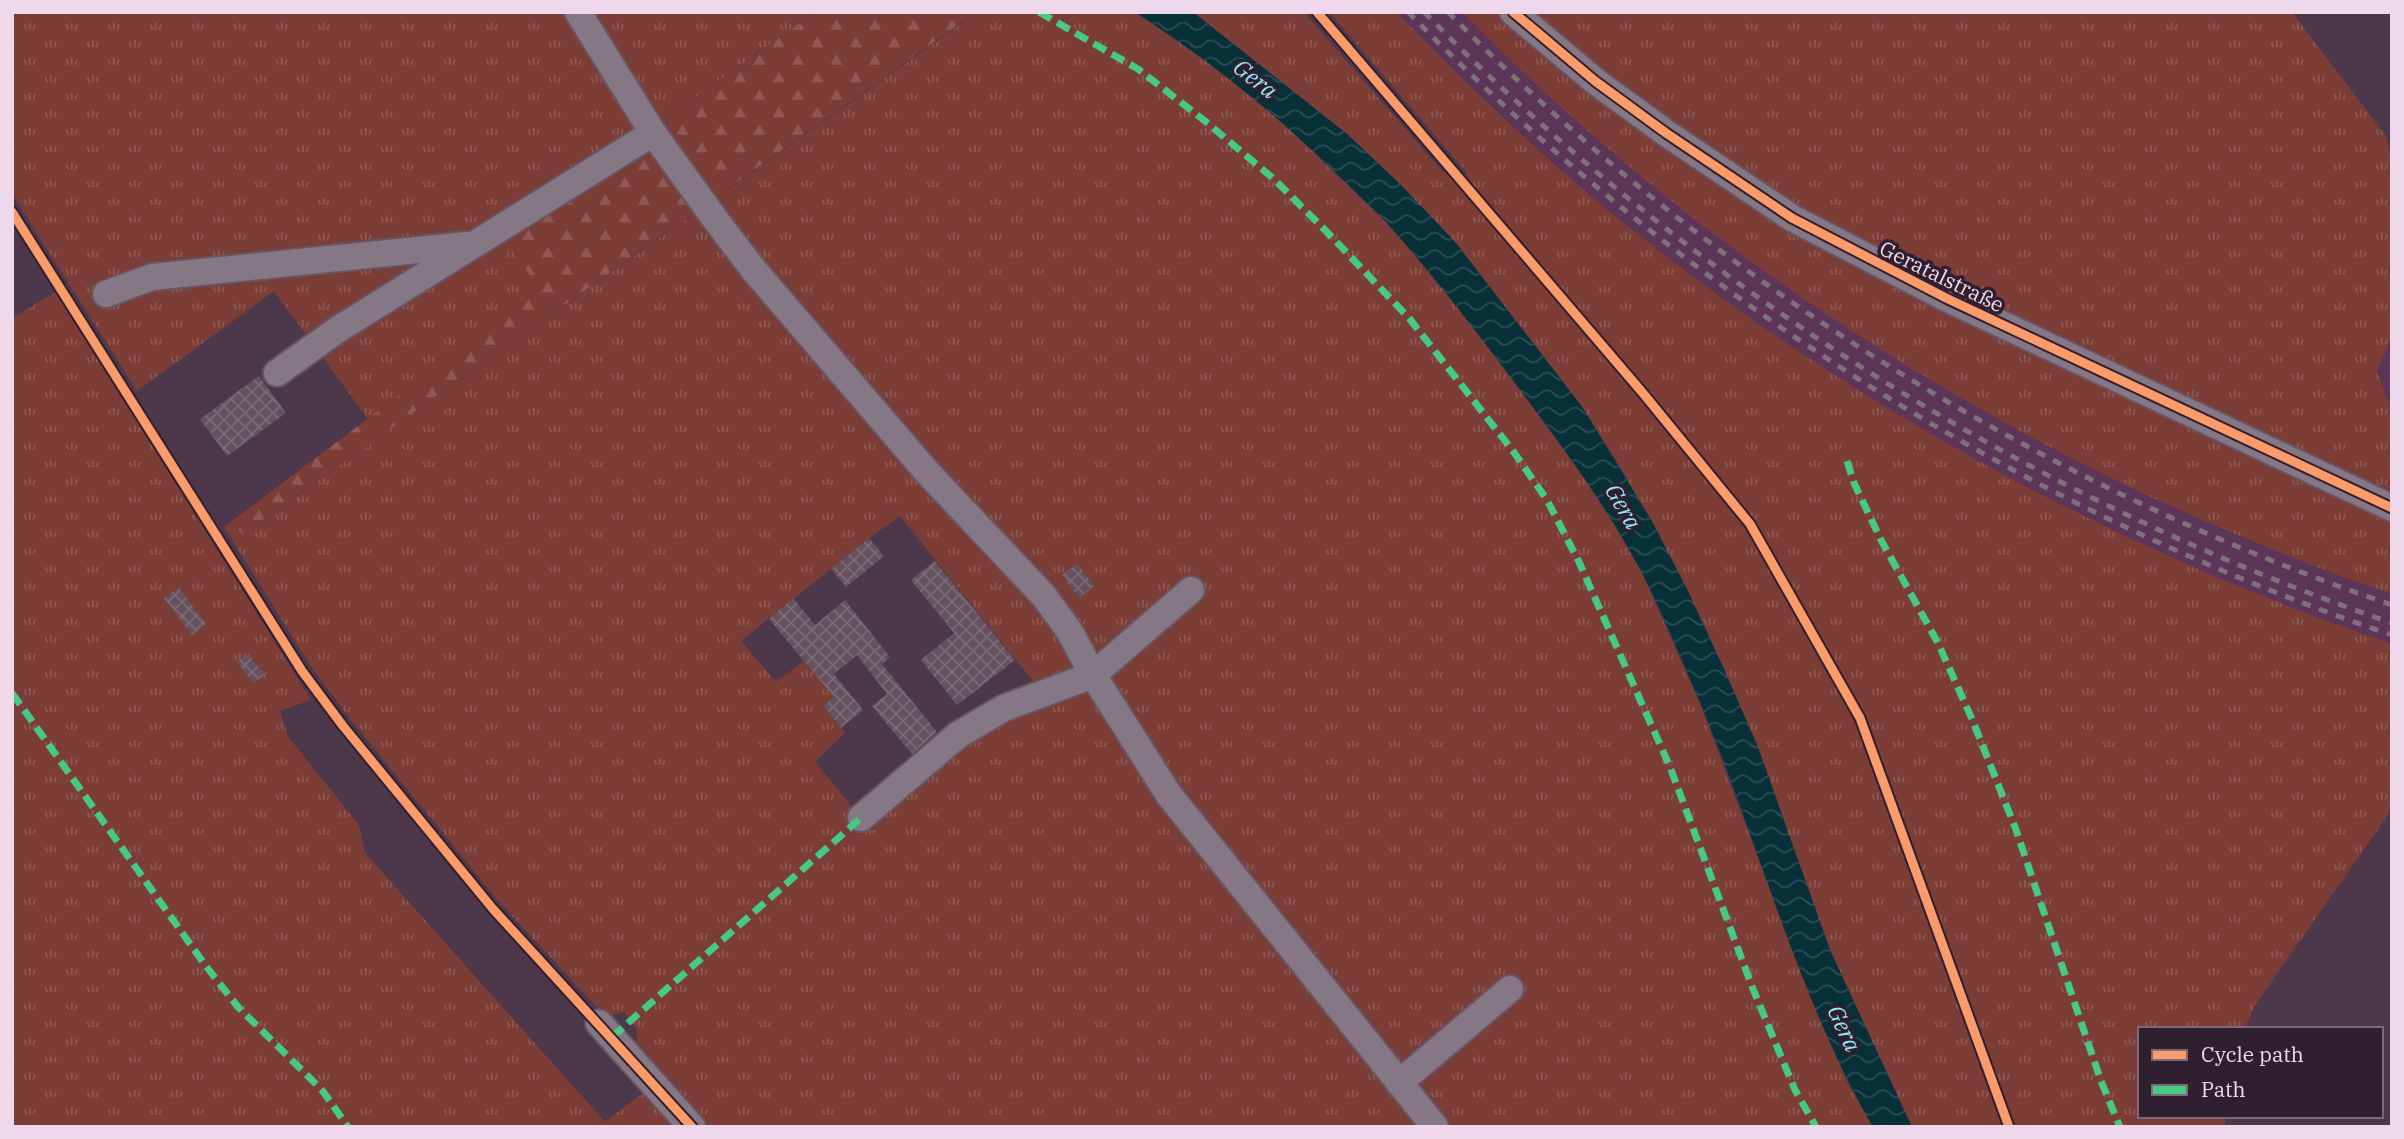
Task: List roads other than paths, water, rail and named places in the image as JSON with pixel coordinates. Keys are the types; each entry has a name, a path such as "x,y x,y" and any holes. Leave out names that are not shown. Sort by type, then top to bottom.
{"street":[{"path":"578,12 653,133 753,269 928,472 1044,596 1070,632 1093,674 1169,795 1435,1127"},
{"name":"Geratalstraße","path":"1513,12 1595,80 1666,133 1792,218 1946,298 2392,508"},
{"path":"277,373 337,330 653,133"},
{"path":"106,294 152,277 474,245"},
{"path":"861,818 958,735 1004,708 1093,674 1191,590"},
{"path":"1399,1083 1510,989"},
{"path":"599,1023 692,1127"}],"water":[{"name":"Gera","path":"1135,12 1193,12 1347,134 1400,184 1456,243 1583,408 1653,523 1724,669 1758,747 1830,950 1912,1127 1873,1127 1846,1076 1800,971 1721,755 1672,636 1641,571 1582,475 1468,322 1381,217 1266,109 1215,68"}],"railway":[{"path":"1408,12 1514,115 1625,211 1742,300 1863,382 1989,457 2120,524 2254,584 2392,635"},
{"path":"1424,12 1528,112 1638,206 1753,294 1872,374 1996,448 2124,514 2256,572 2392,623"},
{"path":"1448,12 1549,110 1656,201 1768,286 1886,364 2007,435 2132,499 2261,556 2392,605"}]}
